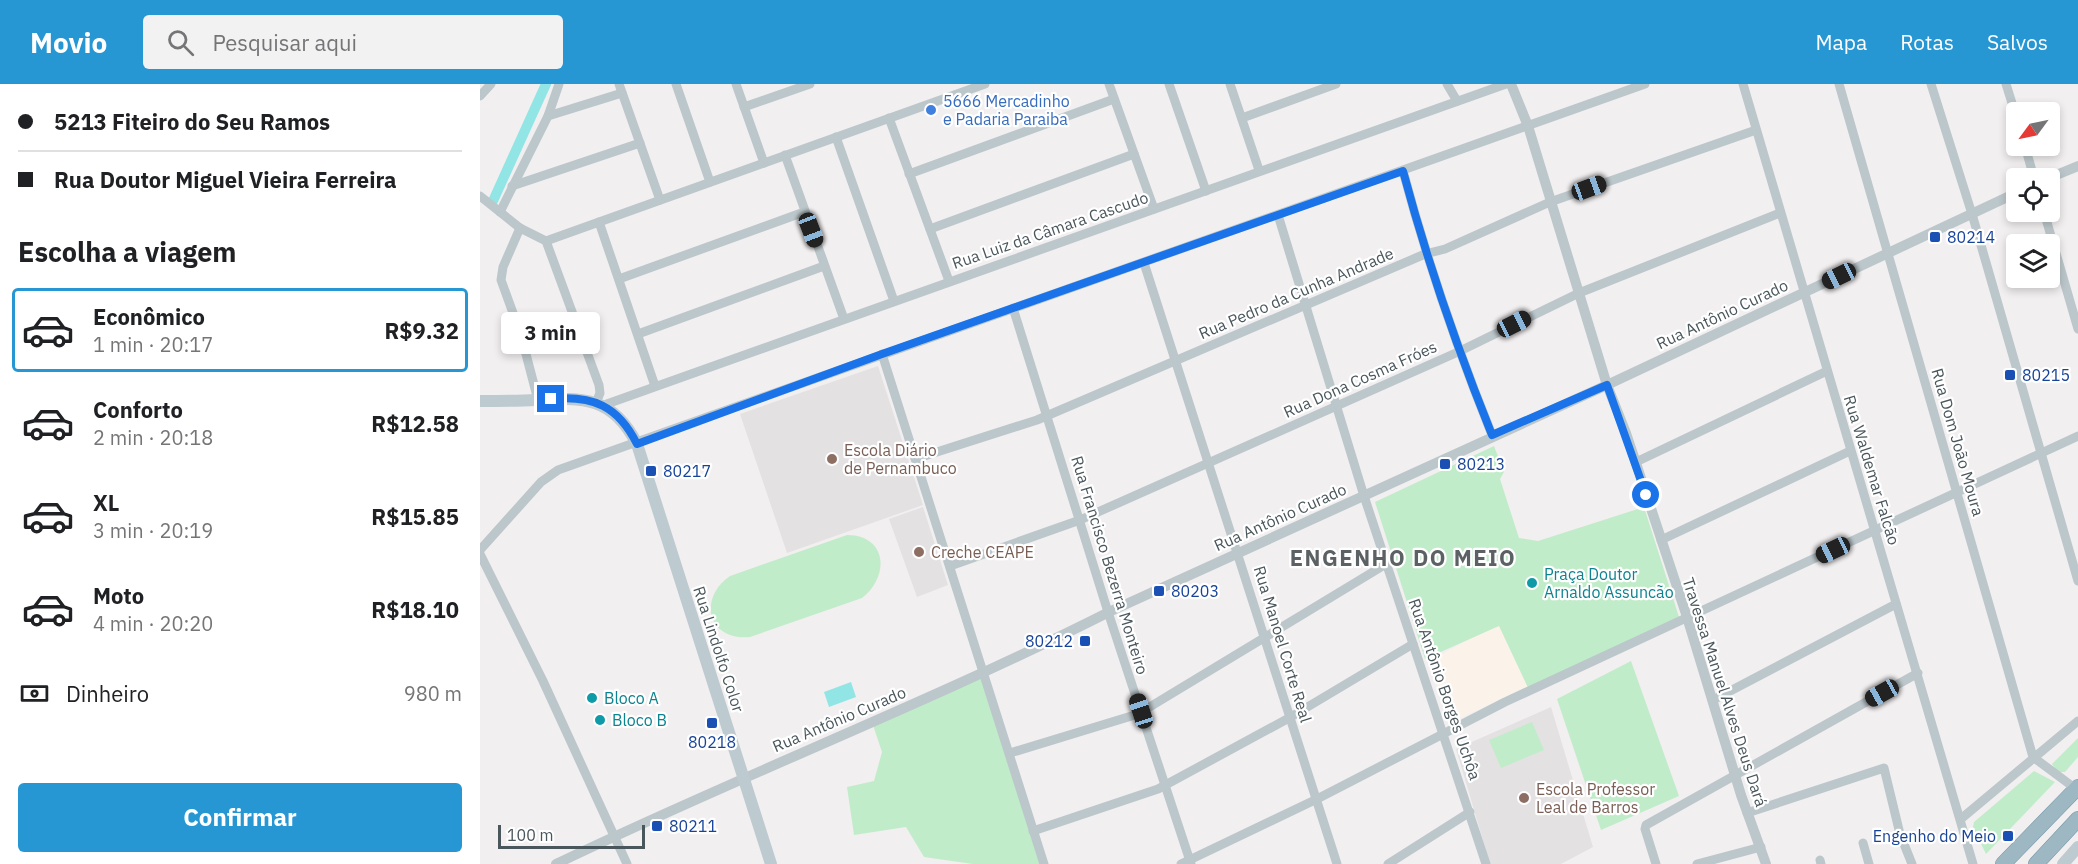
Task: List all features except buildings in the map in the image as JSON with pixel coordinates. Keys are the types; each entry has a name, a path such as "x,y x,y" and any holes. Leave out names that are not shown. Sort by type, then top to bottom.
{"highway":[{"path":"2004,864 2077,788"},
{"path":"2036,864 2078,819"}],"main road":[{"path":"480,401 563,398 600,404"},
{"name":"Rua Lindolfo Color","path":"600,404 628,427 637,444 771,864"},
{"path":"2063,864 2078,847"}],"street":[{"path":"480,96 490,84"},
{"path":"500,212 548,116 559,84"},
{"path":"676,84 710,182"},
{"path":"736,84 764,163"},
{"path":"744,107 810,84"},
{"path":"546,241 985,84"},
{"path":"1109,84 1154,209"},
{"path":"1168,84 1206,191"},
{"path":"1230,84 1259,170"},
{"path":"1242,118 1336,84"},
{"path":"1447,84 1457,101"},
{"name":"Rua Luiz da Câmara Cascudo","path":"600,404 1506,84"},
{"name":"Travessa Manuel Alves Deus Dará","path":"1511,84 1528,126 1607,385 1636,462 1687,617 1734,774 1766,864"},
{"path":"627,864 543,681 480,552 550,474 1645,84"},
{"name":"Rua Waldemar Falcão","path":"1743,84 1850,451 1962,818 1973,864"},
{"name":"Rua Dom João Moura","path":"1839,84 2033,758"},
{"path":"1931,84 1972,214 2040,454 2074,551 2078,580"},
{"path":"2006,84 2012,102"},
{"path":"548,116 620,88 660,200"},
{"path":"909,174 1114,99"},
{"path":"889,118 949,281"},
{"name":"Rua Pedro da Cunha Andrade","path":"915,459 1048,415 1425,254 1445,249 1550,202 1756,130"},
{"path":"836,137 894,300"},
{"path":"512,186 640,143"},
{"path":"930,229 1134,154"},
{"path":"785,155 844,319"},
{"path":"2060,173 2078,166"},
{"path":"1403,171 1425,254 1458,352 1492,435"},
{"path":"480,196 520,228 546,241 599,385 600,404"},
{"name":"Rua Antônio Curado","path":"556,864 744,776 983,671 1492,435 1607,385 2006,199"},
{"path":"618,279 804,212"},
{"name":"Rua Dona Cosma Fróes","path":"950,566 1080,520 1458,352 1579,293 1780,213"},
{"name":"Rua Antônio Borges Uchôa","path":"1278,215 1364,496 1445,734 1486,864"},
{"path":"599,222 655,386"},
{"path":"2047,222 2078,329"},
{"path":"520,228 503,267 501,280 521,334 538,400"},
{"name":"Rua Manoel Corte Real","path":"1144,263 1239,552 1289,718 1337,864"},
{"path":"638,334 824,266"},
{"name":"Rua Francisco Bezerra Monteiro","path":"1013,308 1187,863"},
{"path":"882,354 1044,864"},
{"path":"1636,462 1827,371"},
{"path":"1187,863 1505,702 2078,435"},
{"path":"1661,540 1850,451"},
{"path":"1010,753 1141,711 1386,564"},
{"path":"1713,700 1896,604"},
{"path":"1033,831 1151,792 1289,718 1413,644"},
{"path":"1656,864 1645,826 1734,774 1742,773 1918,673"},
{"path":"1962,818 2078,721"},
{"path":"2033,758 2077,788"},
{"path":"1747,813 1884,768 1900,834 1912,864"},
{"path":"1388,864 1470,812"},
{"path":"1863,843 1869,864"},
{"path":"1697,864 1761,847"}],"shaded area":[{"name":"Escola Diário de Pernambuco","path":"878,366 923,505 787,553 740,414"},
{"name":"Creche CEAPE","path":"923,507 948,585 917,597 889,519"},
{"path":"1500,622 1531,685 1450,723 1428,662"},
{"name":"Escola Professor Leal de Barros","path":"1551,707 1593,847 1561,864 1490,864 1456,749"}],"green space":[{"name":"Praça Doutor Arnaldo Assuncão","path":"1494,446 1504,472 1500,479 1519,538 1538,541 1644,507 1679,617 1529,690 1499,626 1425,659 1375,502"},
{"path":"847,535 860,537 870,542 877,549 880,558 877,578 862,598 750,637 736,636 717,626 712,617 713,596 730,576"},
{"path":"1631,661 1679,796 1601,830 1557,699"},
{"path":"983,673 1044,864 973,864 924,857 906,827 854,835 847,787 874,781 882,752 872,722"},
{"path":"1532,722 1544,750 1501,768 1489,740"},
{"path":"2078,738 2078,757 2065,772 2057,772 2052,764"},
{"path":"2034,771 2055,782 1986,854 1973,827 1974,822"}],"water":[{"path":"851,682 856,697 829,707 824,692"}],"waterway":[{"path":"493,201 546,84"}],"place":[{"name":"5666 Mercadinho e Padaria Paraiba","path":"931,110"},
{"name":"80214","path":"1935,237"},
{"name":"80215","path":"2010,375"},
{"name":"Escola Diário de Pernambuco","path":"832,459"},
{"name":"80213","path":"1445,464"},
{"name":"80217","path":"651,471"},
{"name":"Creche CEAPE","path":"919,552"},
{"name":"Praça Doutor Arnaldo Assuncão","path":"1532,583"},
{"name":"80203","path":"1159,591"},
{"name":"80212","path":"1085,641"},
{"name":"Bloco A","path":"592,698"},
{"name":"Bloco B","path":"600,720"},
{"name":"80218","path":"712,723"},
{"name":"Escola Professor Leal de Barros","path":"1524,798"},
{"name":"80211","path":"657,826"},
{"name":"Engenho do Meio","path":"2008,836"}],"district":[{"name":"ENGENHO DO MEIO","path":"1403,558"}],"route":[{"path":"551,399 582,399 604,405 617,414 628,427 637,444 882,354 1403,171 1425,254 1458,352 1492,435 1607,385 1626,433 1646,495"}]}
